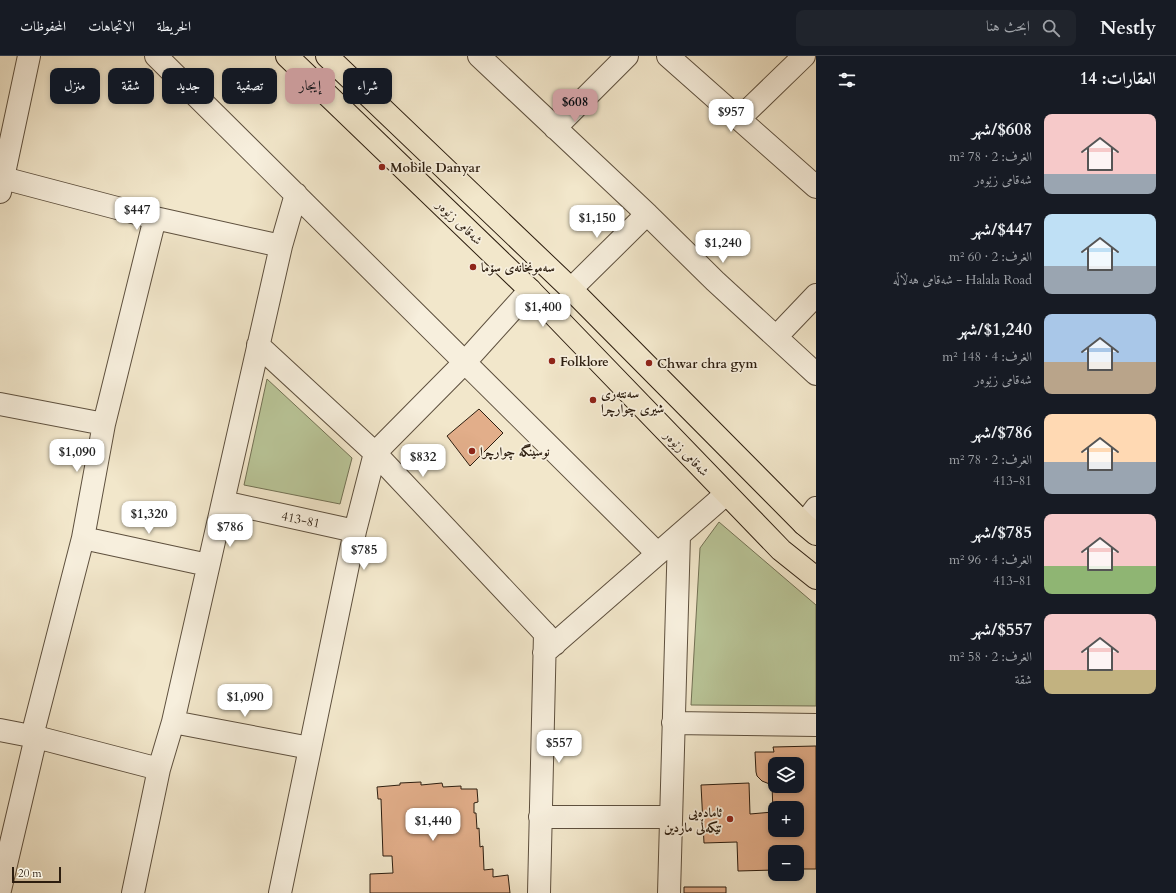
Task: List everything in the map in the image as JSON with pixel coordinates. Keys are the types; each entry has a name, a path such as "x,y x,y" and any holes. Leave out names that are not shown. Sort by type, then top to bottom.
{"main road":[{"name":"شەقامی زێوەر","path":"287,56 530,290 781,550 816,578"},
{"path":"335,59 812,522"}],"street":[{"path":"29,56 1,185 281,246"},
{"path":"156,56 657,553"},
{"path":"479,56 647,214 715,281 816,374"},
{"path":"555,128 627,56"},
{"path":"668,56 740,118 816,187"},
{"path":"740,118 804,56"},
{"path":"133,893 159,768 173,722 281,246 296,194"},
{"path":"571,289 647,214"},
{"path":"0,890 34,736 83,538 104,424 155,218"},
{"path":"280,893 355,531 375,453 464,362 530,290"},
{"path":"776,337 816,295"},
{"path":"258,345 375,453 548,643 540,817 539,893"},
{"path":"0,404 104,424"},
{"path":"548,643 679,535 726,494"},
{"name":"413-81","path":"223,502 355,531"},
{"path":"669,893 679,535"},
{"path":"83,538 208,565"},
{"path":"173,722 310,748"},
{"path":"673,723 816,725"},
{"path":"0,730 34,736 159,768"},
{"path":"540,817 671,817"}],"green space":[{"path":"267,379 352,458 340,504 244,485"},
{"path":"719,522 816,605 816,706 691,705 700,548"}],"building":[{"name":"نوسینگە چوارچرا","path":"479,409 503,433 470,466 447,436"},
{"path":"816,746 816,869 804,869 804,845 768,845 768,870 738,871 737,842 704,843 701,785 749,783 750,814 768,812 768,837 804,837 804,801 773,801 772,793 804,793 804,757 768,757 768,783 762,781 757,776 755,752 774,752 773,747"},
{"path":"421,782 421,785 442,783 443,787 461,786 461,789 477,789 478,802 474,803 474,813 476,813 477,829 479,828 480,847 483,846 484,870 493,869 493,877 508,875 510,893 370,893 370,874 393,873 392,856 383,856 381,799 378,799 377,787 400,785 400,783"},
{"path":"684,887 726,887 726,893 684,893"}],"place":[{"name":"Mobile Danyar","path":"382,167"},
{"name":"سەمونخانەی سۆما","path":"473,267"},
{"name":"Folklore","path":"552,361"},
{"name":"Chwar chra gym","path":"649,363"},
{"name":"سەنتەری شیری چوارچرا","path":"593,400"},
{"name":"نوسینگە چوارچرا","path":"472,451"},
{"name":"ئامادەیی تێکەڵی ماردین","path":"730,819"}]}
